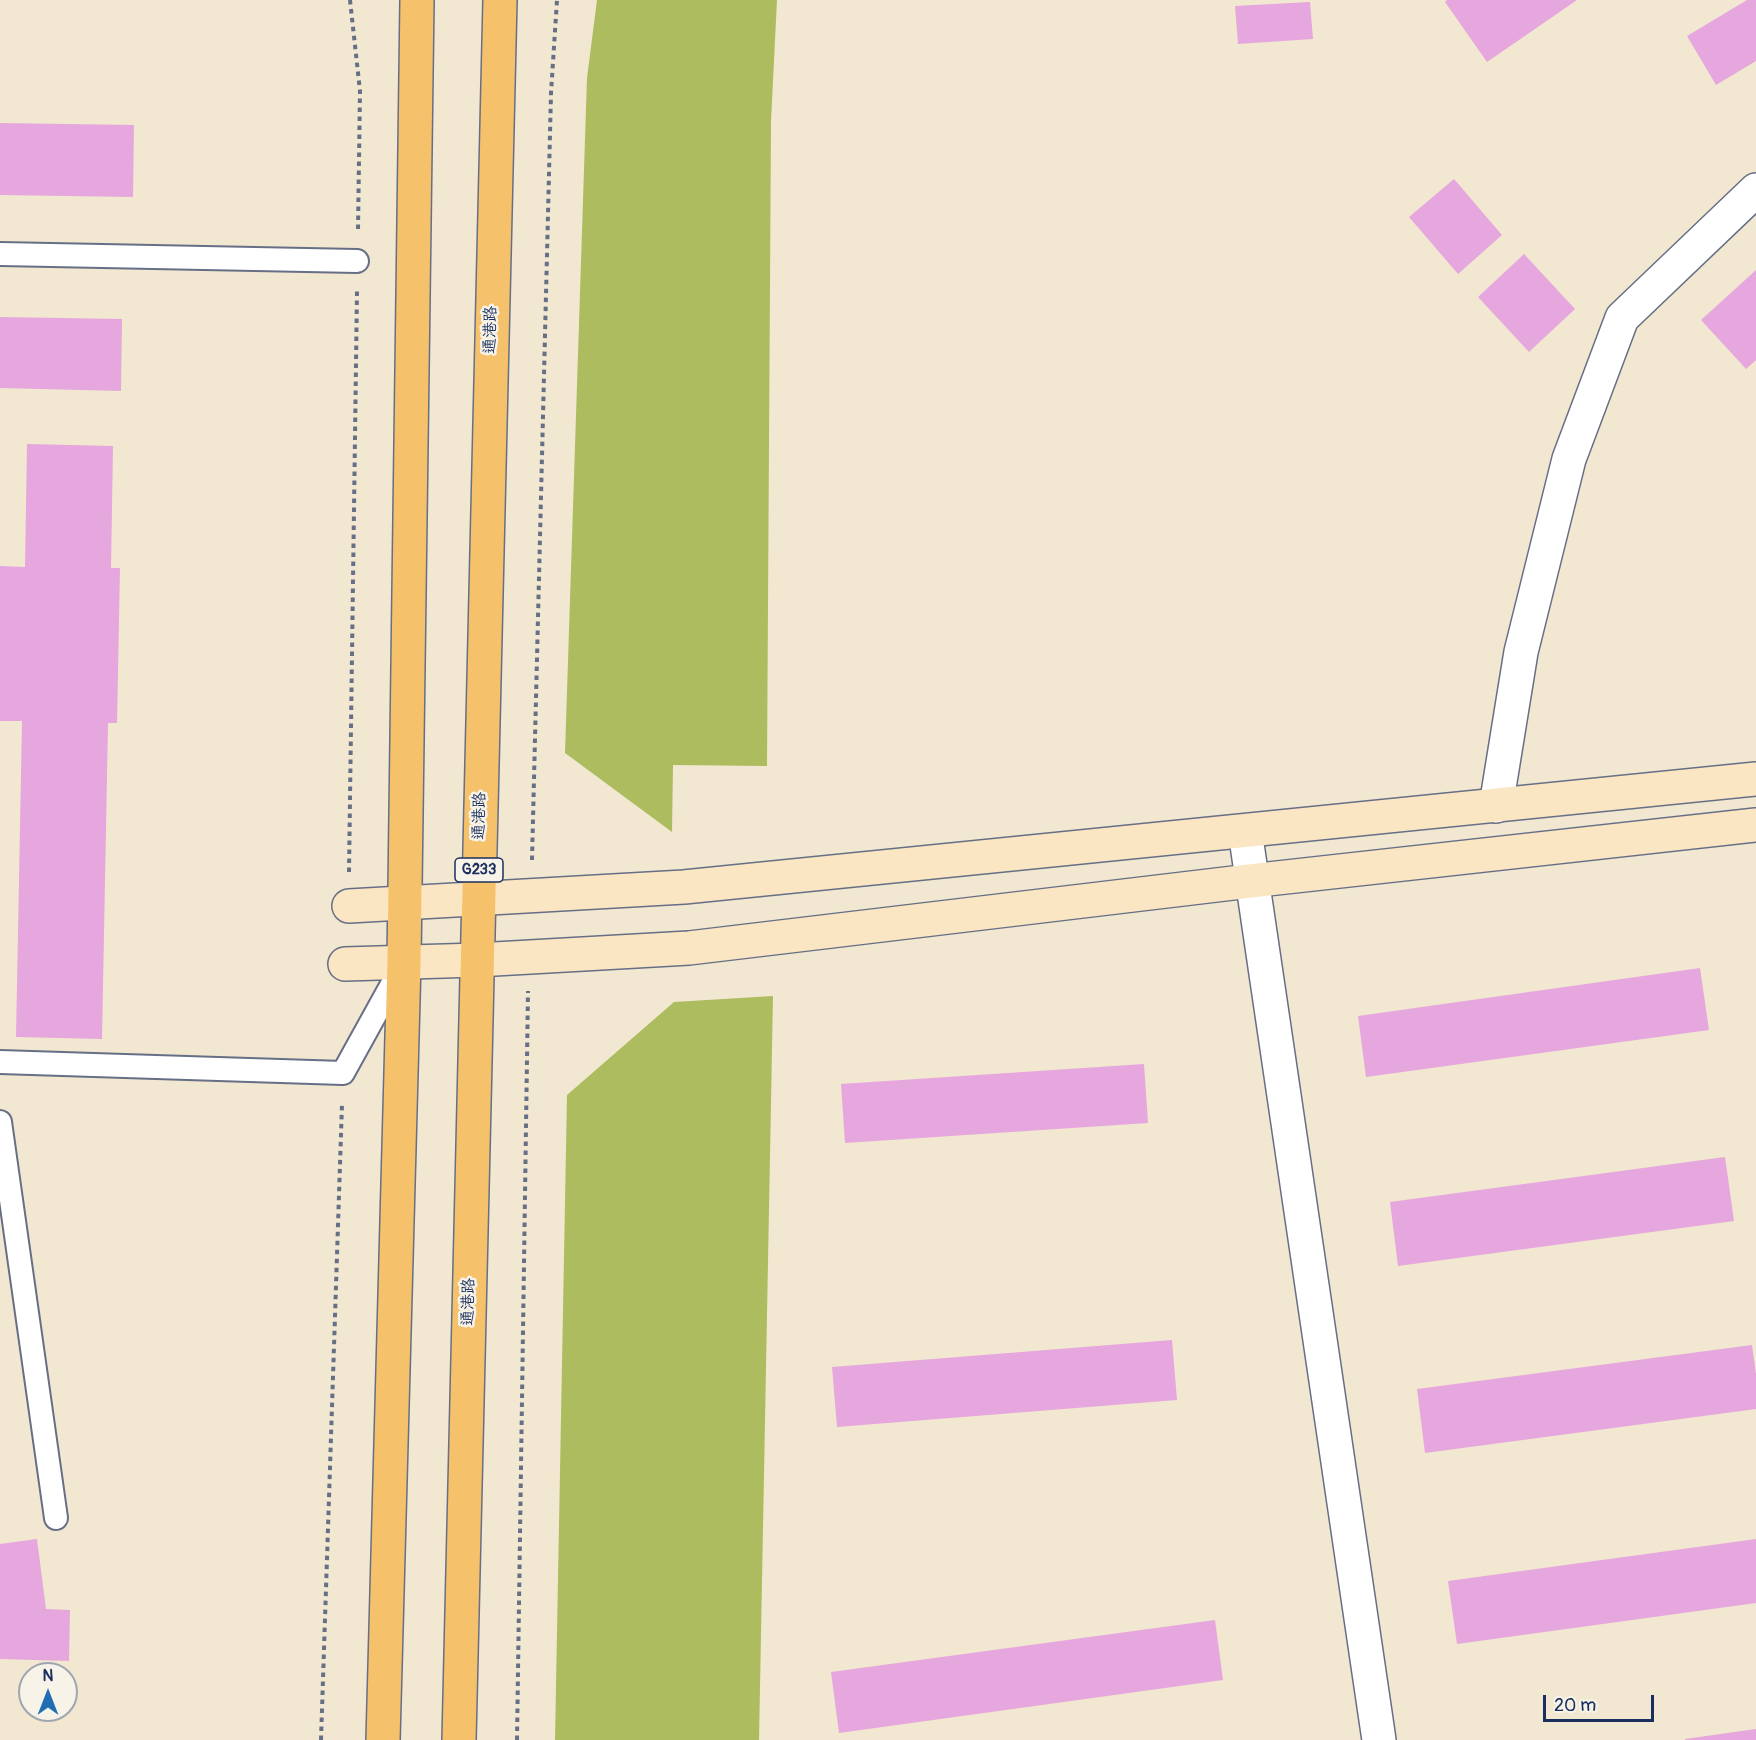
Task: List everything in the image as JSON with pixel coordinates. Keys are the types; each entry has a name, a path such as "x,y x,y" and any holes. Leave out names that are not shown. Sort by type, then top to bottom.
{"highway":[{"path":"383,1740 404,963 417,0"},
{"name":"通港路","path":"459,1740 500,0"}],"main road":[{"path":"349,906 684,887 1756,779"},
{"path":"345,964 477,960 689,948 1250,881 1756,825"}],"street":[{"path":"1496,806 1521,652 1569,459 1622,318 1756,190"},
{"path":"1245,831 1250,881 1379,1740"}],"lane":[{"path":"0,254 357,261"},
{"path":"0,1062 343,1072 404,963"},
{"path":"0,1122 56,1518"}],"green space":[{"path":"597,0 777,0 771,121 767,766 673,765 672,832 565,753 587,78"},
{"path":"773,996 759,1740 555,1740 567,1095 674,1002"}],"building":[{"path":"1447,0 1577,0 1487,62 1445,2"},
{"path":"1747,0 1756,0 1756,61 1716,85 1687,36"},
{"path":"1310,2 1313,39 1238,44 1235,6"},
{"path":"0,123 134,125 133,197 0,195"},
{"path":"1454,179 1502,235 1458,274 1409,217"},
{"path":"1524,254 1575,309 1529,352 1478,297"},
{"path":"1756,270 1756,360 1746,369 1701,320"},
{"path":"0,317 122,319 121,391 0,388"},
{"path":"27,444 113,446 111,568 120,568 117,723 108,723 102,1039 16,1037 22,721 0,721 0,566 25,567"},
{"path":"1700,968 1709,1030 1366,1077 1358,1016"},
{"path":"1144,1064 1148,1123 845,1143 841,1084"},
{"path":"1725,1157 1734,1221 1398,1266 1390,1202"},
{"path":"1172,1340 1177,1400 837,1427 832,1367"},
{"path":"1752,1345 1756,1374 1756,1409 1425,1453 1417,1389"},
{"path":"37,1539 46,1609 70,1610 69,1661 0,1659 0,1544"},
{"path":"1756,1539 1756,1603 1457,1644 1448,1581"},
{"path":"1215,1620 1223,1680 839,1733 831,1672"},
{"path":"1756,1729 1756,1740 1685,1740 1685,1739"}]}
